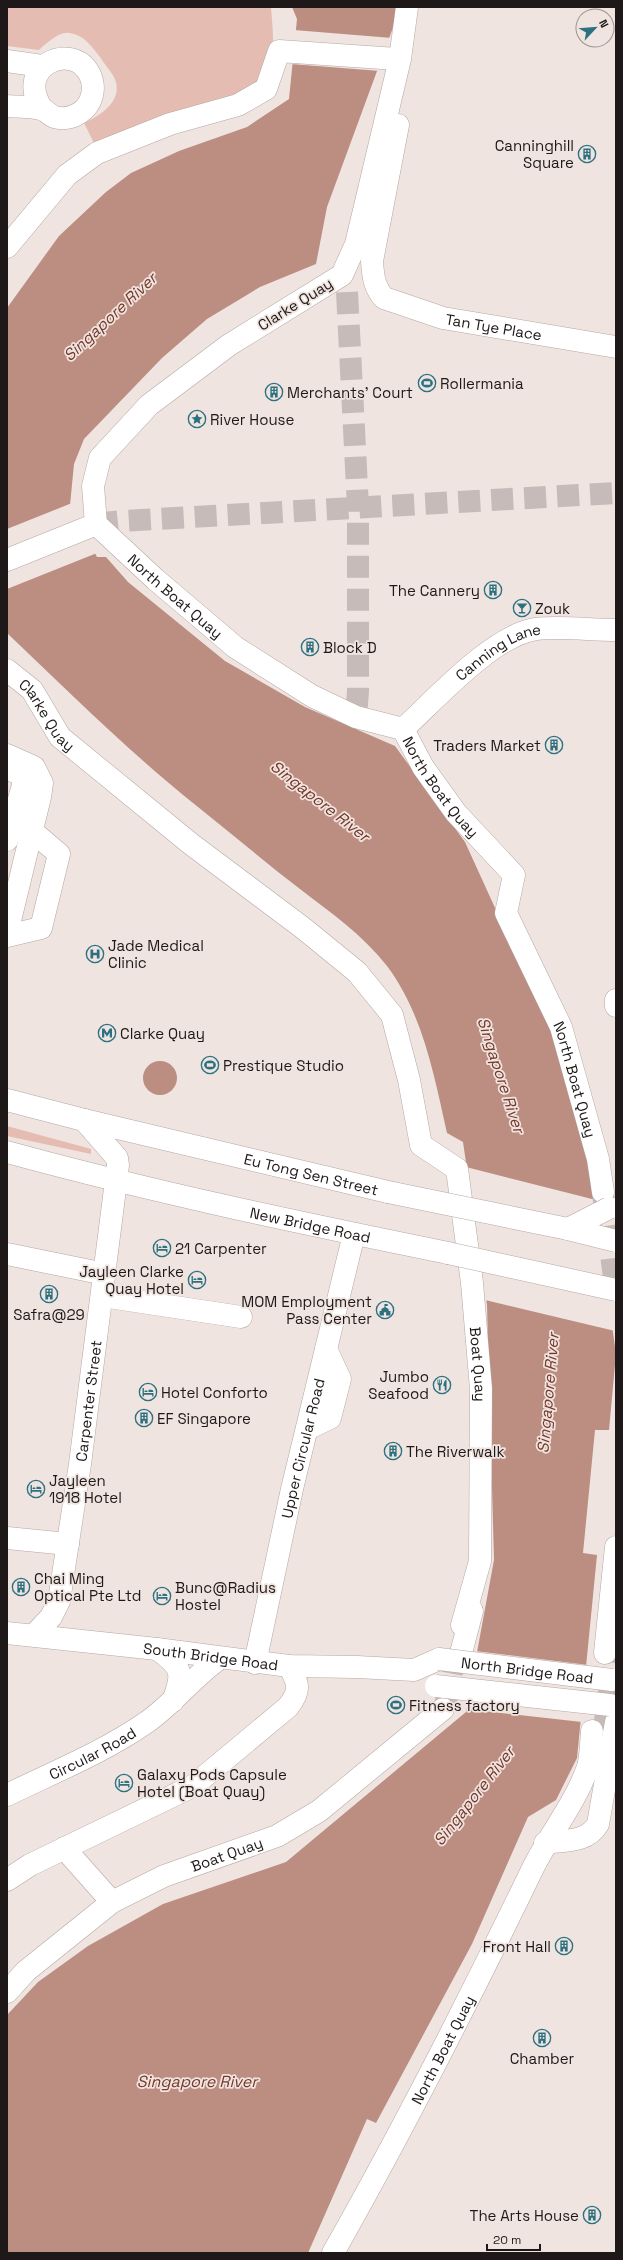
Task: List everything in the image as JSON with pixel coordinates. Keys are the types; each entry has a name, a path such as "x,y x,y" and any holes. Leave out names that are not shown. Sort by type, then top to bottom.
{"street":[{"name":"Clarke Quay","path":"92,521 93,486 100,458 149,405 229,345 325,288 342,275 356,244 400,59 407,7"},
{"name":"Tan Tye Place","path":"421,7 372,261 374,281 372,292 384,298 443,318 616,347"},
{"path":"7,247 67,174 97,153 170,124 238,105 266,89 281,50 389,58"},
{"path":"7,106 43,110 54,116 66,118 78,114 88,106 93,94 93,82 88,70 78,62 66,58 53,60 42,66 36,76 33,88 36,100 43,110"},
{"path":"7,61 42,66"},
{"path":"7,560 92,521"},
{"name":"North Boat Quay","path":"92,521 234,647 312,696 356,717 403,729 424,767 456,812 514,875 506,913 562,1027 610,1202"},
{"name":"Canning Lane","path":"403,729 488,651 516,634 536,629 616,630"},
{"name":"Clarke Quay","path":"7,670 32,690 60,737 191,844 303,928 357,972 392,1015 409,1080 421,1145 458,1169"},
{"path":"7,756 34,767 42,783 32,831 17,855 7,933"},
{"path":"7,769 19,773 24,782 38,797"},
{"path":"8,837 38,797"},
{"path":"7,936 38,930 42,927 59,854 32,831 20,828 8,837"},
{"path":"616,1000 616,1006"},
{"name":"Eu Tong Sen Street","path":"7,1100 84,1120 388,1192 568,1229 616,1241"},
{"name":"Carpenter Street","path":"34,1634 51,1617 58,1601 68,1544 105,1274 118,1165 117,1158 84,1120"},
{"name":"New Bridge Road","path":"7,1152 116,1181 291,1222 448,1253 616,1290"},
{"name":"Boat Quay","path":"458,1169 472,1283 481,1389 480,1561 462,1625"},
{"path":"568,1229 610,1202"},
{"name":"Upper Circular Road","path":"255,1663 275,1565 354,1234"},
{"path":"7,1254 105,1274"},
{"path":"102,1296 241,1317"},
{"path":"7,1538 68,1544"},
{"path":"611,1647 616,1547"},
{"name":"Boat Quay","path":"461,1653 486,1563 480,1561"},
{"name":"South Bridge Road","path":"7,1633 34,1634 255,1663 289,1666 357,1666 414,1670 439,1659"},
{"path":"157,1649 173,1660 181,1672 180,1682 173,1702"},
{"name":"Circular Road","path":"7,1795 124,1737 173,1702 195,1678 220,1658"},
{"name":"North Bridge Road","path":"439,1659 614,1680"},
{"path":"7,1880 30,1865 173,1797 201,1781 288,1707 294,1699 298,1688 297,1680 289,1666"},
{"name":"North Bridge Road","path":"414,1670 436,1686 607,1718"},
{"name":"Boat Quay","path":"7,1992 26,1971 112,1902 164,1876 277,1836 319,1811 442,1709"},
{"path":"545,1843 584,1838 590,1835 598,1824 607,1718"},
{"name":"North Boat Quay","path":"335,2253 472,1993 545,1843 572,1802 607,1718"},
{"path":"64,1848 112,1902"}],"shaded area":[{"path":"7,7 271,7 273,36 272,53 267,70 262,80 254,86 213,105 97,149 84,123 104,111 114,100 117,85 114,77 91,46 84,39 75,34 66,33 57,36 39,50 7,46"},
{"path":"7,1126 91,1149 91,1154 7,1136"}],"water":[{"name":"Singapore River","path":"292,7 399,7 398,14 327,207 316,264 260,287 207,319 162,358 84,439 74,464 70,505 97,557 106,557 128,582 225,661 305,707 395,746 465,842 552,1033 587,1148 616,1354 609,1430 595,1430 583,1553 597,1555 577,1758 556,1800 528,1817 472,1944 376,2123 367,2119 308,2253 7,2253 7,2015 38,1982 88,1946 163,1904 286,1862 466,1712 494,1560 487,1305 463,1142 447,1133 426,1046 410,1004 387,966 368,944 148,765 100,722 7,633 7,308 59,236 106,192 131,173 179,151 247,127 289,99 297,19"},
{"path":"157,1061 163,1061 167,1062 174,1068 177,1078 176,1085 170,1092 163,1095 157,1095 153,1094 146,1088 143,1081 143,1075 144,1071 150,1064"}],"pier":[{"path":"294,30 392,38 380,71 291,64"},
{"path":"72,503 97,553 7,589 7,529"},
{"path":"466,1167 596,1200 615,1331 485,1300"},
{"path":"475,1651 588,1665 582,1722 465,1709"}],"tunnel":[{"path":"347,292 358,507 358,691 356,717"},
{"path":"96,524 122,521 616,493"},
{"path":"603,1193 616,1293"},
{"path":"445,1706 458,1642"},
{"path":"604,1728 614,1653"}],"place":[{"name":"Canninghill Square","path":"587,154"},
{"name":"Rollermania","path":"427,383"},
{"name":"Merchants' Court","path":"274,392"},
{"name":"River House","path":"197,419"},
{"name":"The Cannery","path":"493,590"},
{"name":"Zouk","path":"522,608"},
{"name":"Block D","path":"310,647"},
{"name":"Traders Market","path":"554,745"},
{"name":"Jade Medical Clinic","path":"95,954"},
{"name":"Clarke Quay","path":"107,1033"},
{"name":"Prestique Studio","path":"210,1065"},
{"name":"21 Carpenter","path":"162,1248"},
{"name":"Jayleen Clarke Quay Hotel","path":"197,1280"},
{"name":"Safra@29","path":"49,1294"},
{"name":"MOM Employment Pass Center","path":"385,1310"},
{"name":"Jumbo Seafood","path":"442,1385"},
{"name":"Hotel Conforto","path":"148,1392"},
{"name":"EF Singapore","path":"144,1418"},
{"name":"The Riverwalk","path":"393,1451"},
{"name":"Jayleen 1918 Hotel","path":"36,1489"},
{"name":"Chai Ming Optical Pte Ltd","path":"21,1587"},
{"name":"Bunc@Radius Hostel","path":"162,1596"},
{"name":"Fitness factory","path":"396,1705"},
{"name":"Galaxy Pods Capsule Hotel (Boat Quay)","path":"124,1783"},
{"name":"Front Hall","path":"564,1946"},
{"name":"Chamber","path":"542,2038"},
{"name":"The Arts House","path":"592,2215"}]}
